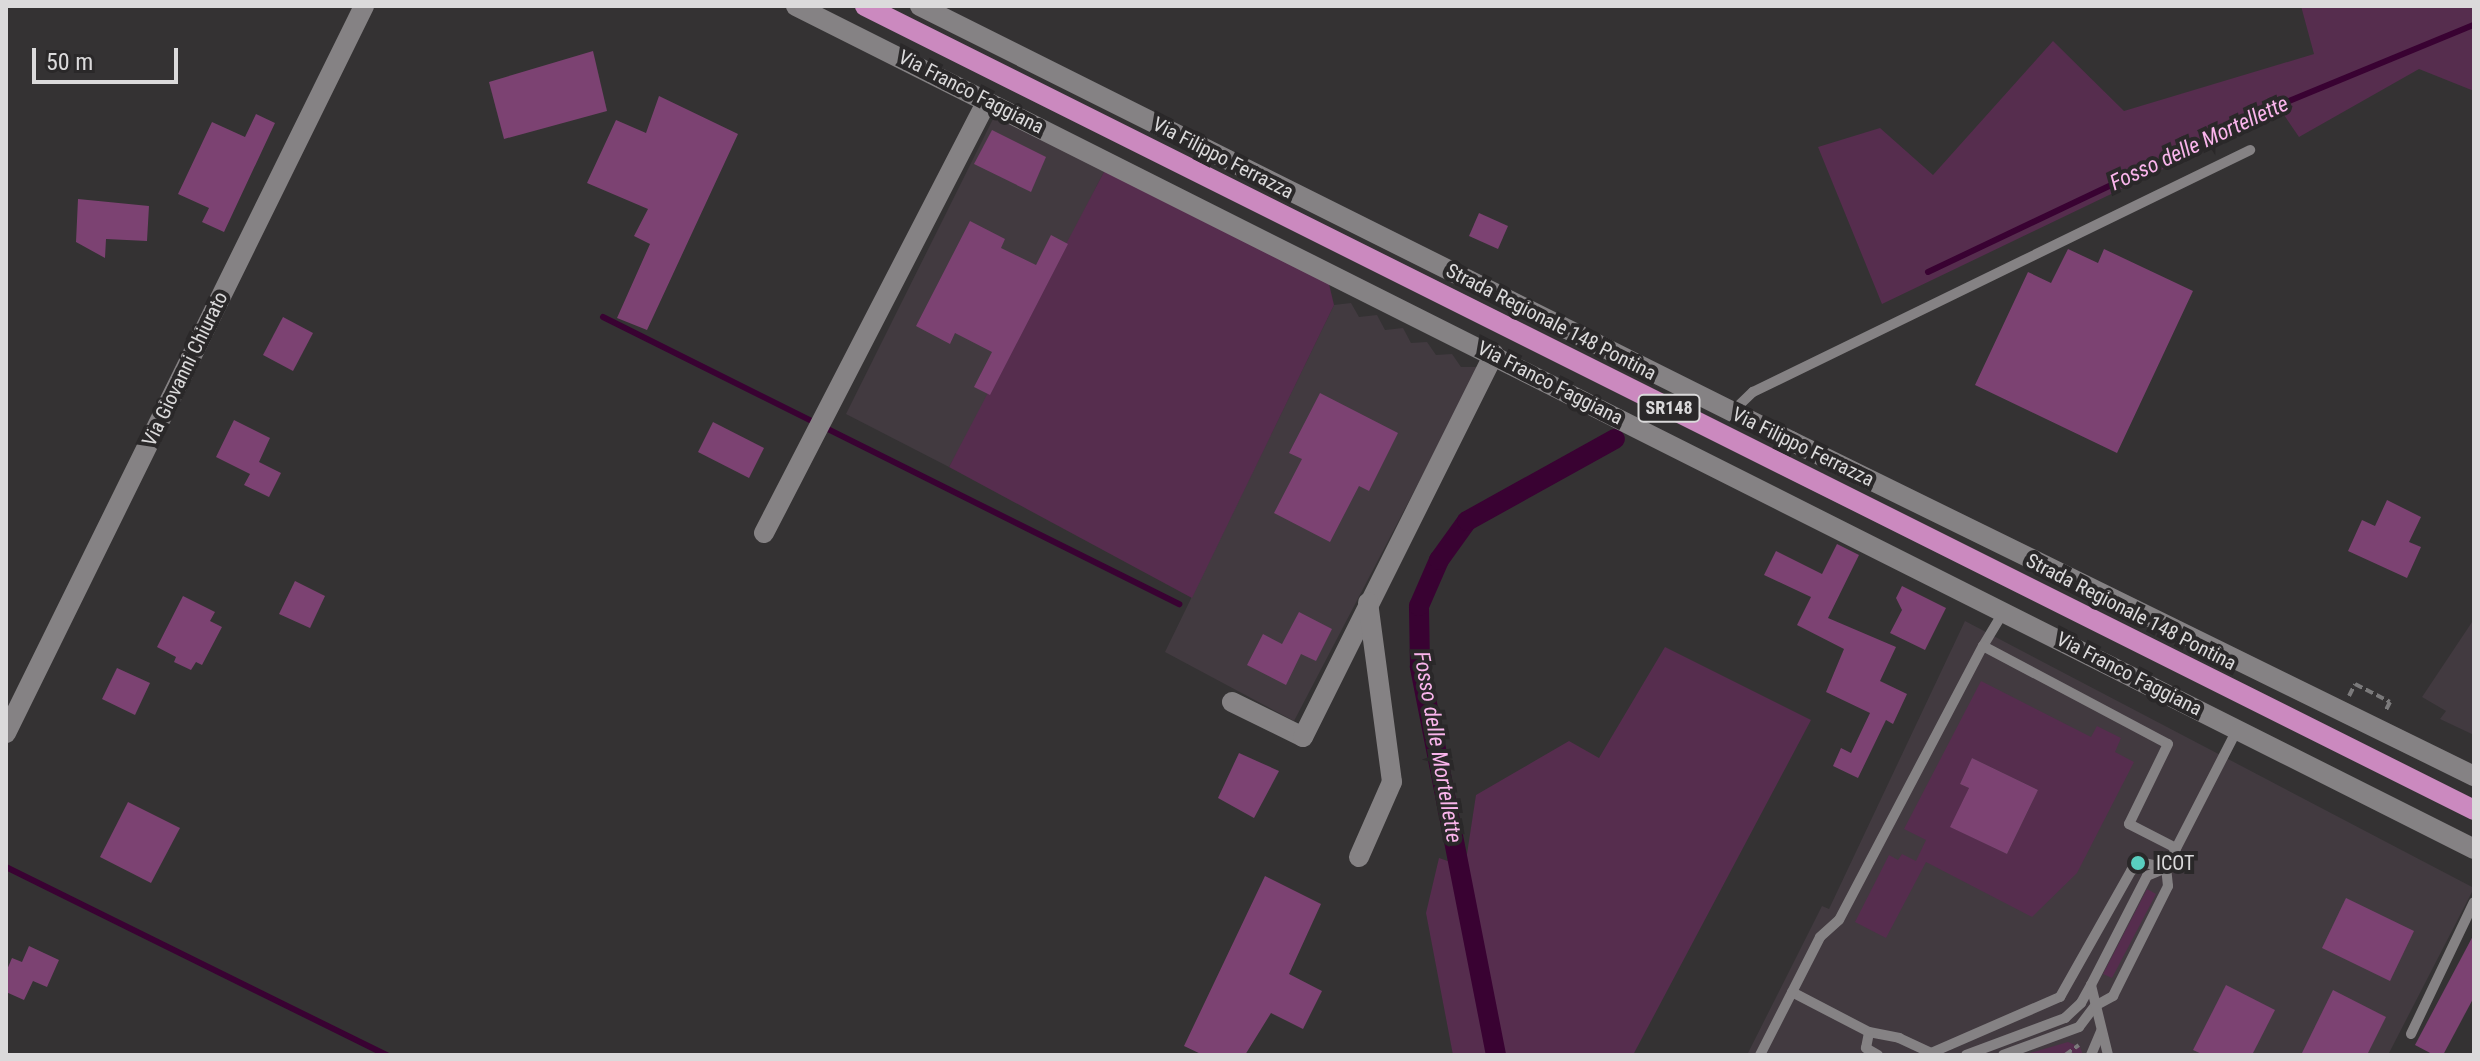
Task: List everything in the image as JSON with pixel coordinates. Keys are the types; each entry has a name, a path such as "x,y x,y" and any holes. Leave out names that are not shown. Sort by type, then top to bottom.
{"main road":[{"name":"Strada Regionale 148 Pontina","path":"865,6 2474,810"}],"street":[{"name":"Via Giovanni Chiurato","path":"6,733 364,6"},
{"name":"Via Franco Faggiana","path":"796,6 2474,849"},
{"name":"Via Filippo Ferrazza","path":"920,6 1732,412 2474,776"},
{"path":"764,533 987,101"},
{"path":"1232,702 1303,737 1494,354"},
{"path":"1359,857 1392,782 1368,603"}],"lane":[{"path":"1732,412 1753,392 2250,150"},
{"path":"1760,1055 1820,937 1839,920 2004,611"},
{"path":"1983,646 2168,744 2129,824 2176,848"},
{"path":"2003,1055 2079,1027 2095,1006 2113,996 2168,886 2166,868 2238,728"},
{"path":"1792,992 1869,1032 1899,1038 1931,1053 2060,997 2131,871 2145,863 2166,868"},
{"path":"1966,1055 2065,1018 2081,1003 2147,876 2166,868"},
{"path":"2411,1034 2474,902"},
{"path":"2091,985 2108,1055"},
{"path":"2091,1055 2101,1030"},
{"path":"1869,1032 1865,1051 1878,1055"}],"path":[{"path":"2355,684 2390,702"}],"shaded area":[{"path":"2301,6 2474,6 2474,91 2419,69 2299,137 2282,112 1882,304 1818,147 1880,128 1933,175 2053,41 2124,111 2314,54"},
{"path":"995,115 1105,170 990,395 949,467 846,414"},
{"path":"1105,170 1329,284 1334,305 1192,598 949,467"},
{"path":"1351,303 1359,317 1377,315 1385,330 1403,328 1411,343 1427,342 1436,355 1452,354 1461,367 1479,367 1294,721 1165,652 1334,305"},
{"path":"2474,619 2474,735 2440,719 2446,711 2422,697"},
{"name":"ICOT","path":"1965,621 2474,888 2388,1055 1747,1055 1822,906 1829,909"},
{"path":"1665,647 1811,720 1633,1055 1453,1055 1426,913 1439,858 1465,867 1476,795 1569,741 1599,758"},
{"path":"1981,681 2091,737 2097,726 2121,738 2115,752 2134,762 2077,873 2032,917 1926,862 1886,938 1855,922 1889,855 1898,860 1902,854 1916,861 1926,840 1904,829","holes":["1972,758 2038,790 2007,854 1951,827 1969,788 1960,784"]},
{"path":"2147,889 2156,894 2112,978 2103,974"},
{"path":"2068,1042 2080,1047 2083,1055 2023,1055"}],"building":[{"path":"593,51 607,111 504,139 489,82"},
{"path":"659,96 738,134 647,330 617,318 650,244 634,236 648,209 587,183 616,120 646,133"},
{"path":"256,114 275,123 224,232 202,222 209,208 178,194 212,122 245,137"},
{"path":"992,130 1046,157 1031,192 974,164"},
{"path":"78,199 149,206 147,241 106,239 105,258 76,242"},
{"path":"1479,213 1508,226 1498,249 1469,236"},
{"path":"970,221 1005,239 1001,248 1036,265 1051,235 1068,244 990,395 974,387 992,352 955,333 950,344 916,326"},
{"path":"2068,249 2098,263 2104,249 2193,291 2117,453 1975,385 2028,272 2051,283"},
{"path":"283,317 313,333 293,371 263,355"},
{"path":"1320,393 1398,433 1369,491 1359,486 1330,542 1274,513 1302,459 1289,453"},
{"path":"234,420 270,438 259,462 281,473 269,497 244,485 250,474 216,457"},
{"path":"713,422 764,448 749,478 698,452"},
{"path":"2387,500 2421,517 2409,542 2421,547 2407,578 2348,551 2362,520 2375,526"},
{"path":"1837,544 1859,555 1828,618 1896,647 1880,681 1907,694 1893,724 1886,720 1858,778 1833,766 1841,748 1851,753 1870,713 1826,692 1844,649 1797,625 1811,597 1764,575 1776,551 1822,574"},
{"path":"295,581 325,596 310,628 279,614"},
{"path":"1902,586 1946,608 1925,650 1890,633 1902,610 1896,598"},
{"path":"183,596 215,612 210,621 222,627 202,665 196,662 191,670 174,662 176,657 157,647"},
{"path":"1299,612 1332,629 1316,661 1301,654 1286,685 1247,665 1263,634 1282,644"},
{"path":"117,668 150,683 135,715 102,699"},
{"path":"1239,753 1279,771 1254,818 1218,798"},
{"path":"1972,758 2038,790 2007,854 1950,827 1969,788 1960,784"},
{"path":"128,802 180,828 151,883 100,857"},
{"path":"1265,876 1321,904 1289,974 1322,991 1303,1029 1271,1013 1245,1055 1203,1055 1184,1046"},
{"path":"2346,898 2414,931 2390,981 2322,948"},
{"path":"2474,934 2474,997 2443,1055 2434,1055 2415,1045"},
{"path":"29,946 59,960 47,987 33,981 24,1000 6,992 6,972 12,958 22,962"},
{"path":"2226,985 2275,1010 2252,1055 2204,1055 2193,1050"},
{"path":"2333,990 2386,1017 2367,1055 2301,1055"}],"waterway":[{"name":"Fosso delle Mortellette","path":"1928,272 2277,106 2474,25"},
{"path":"603,317 1179,604"},
{"name":"Fosso delle Mortellette","path":"1496,1055 1420,666 1419,606 1439,560 1467,521 1615,439"},
{"path":"6,867 387,1055"}],"place":[{"name":"ICOT","path":"2138,863"}]}
